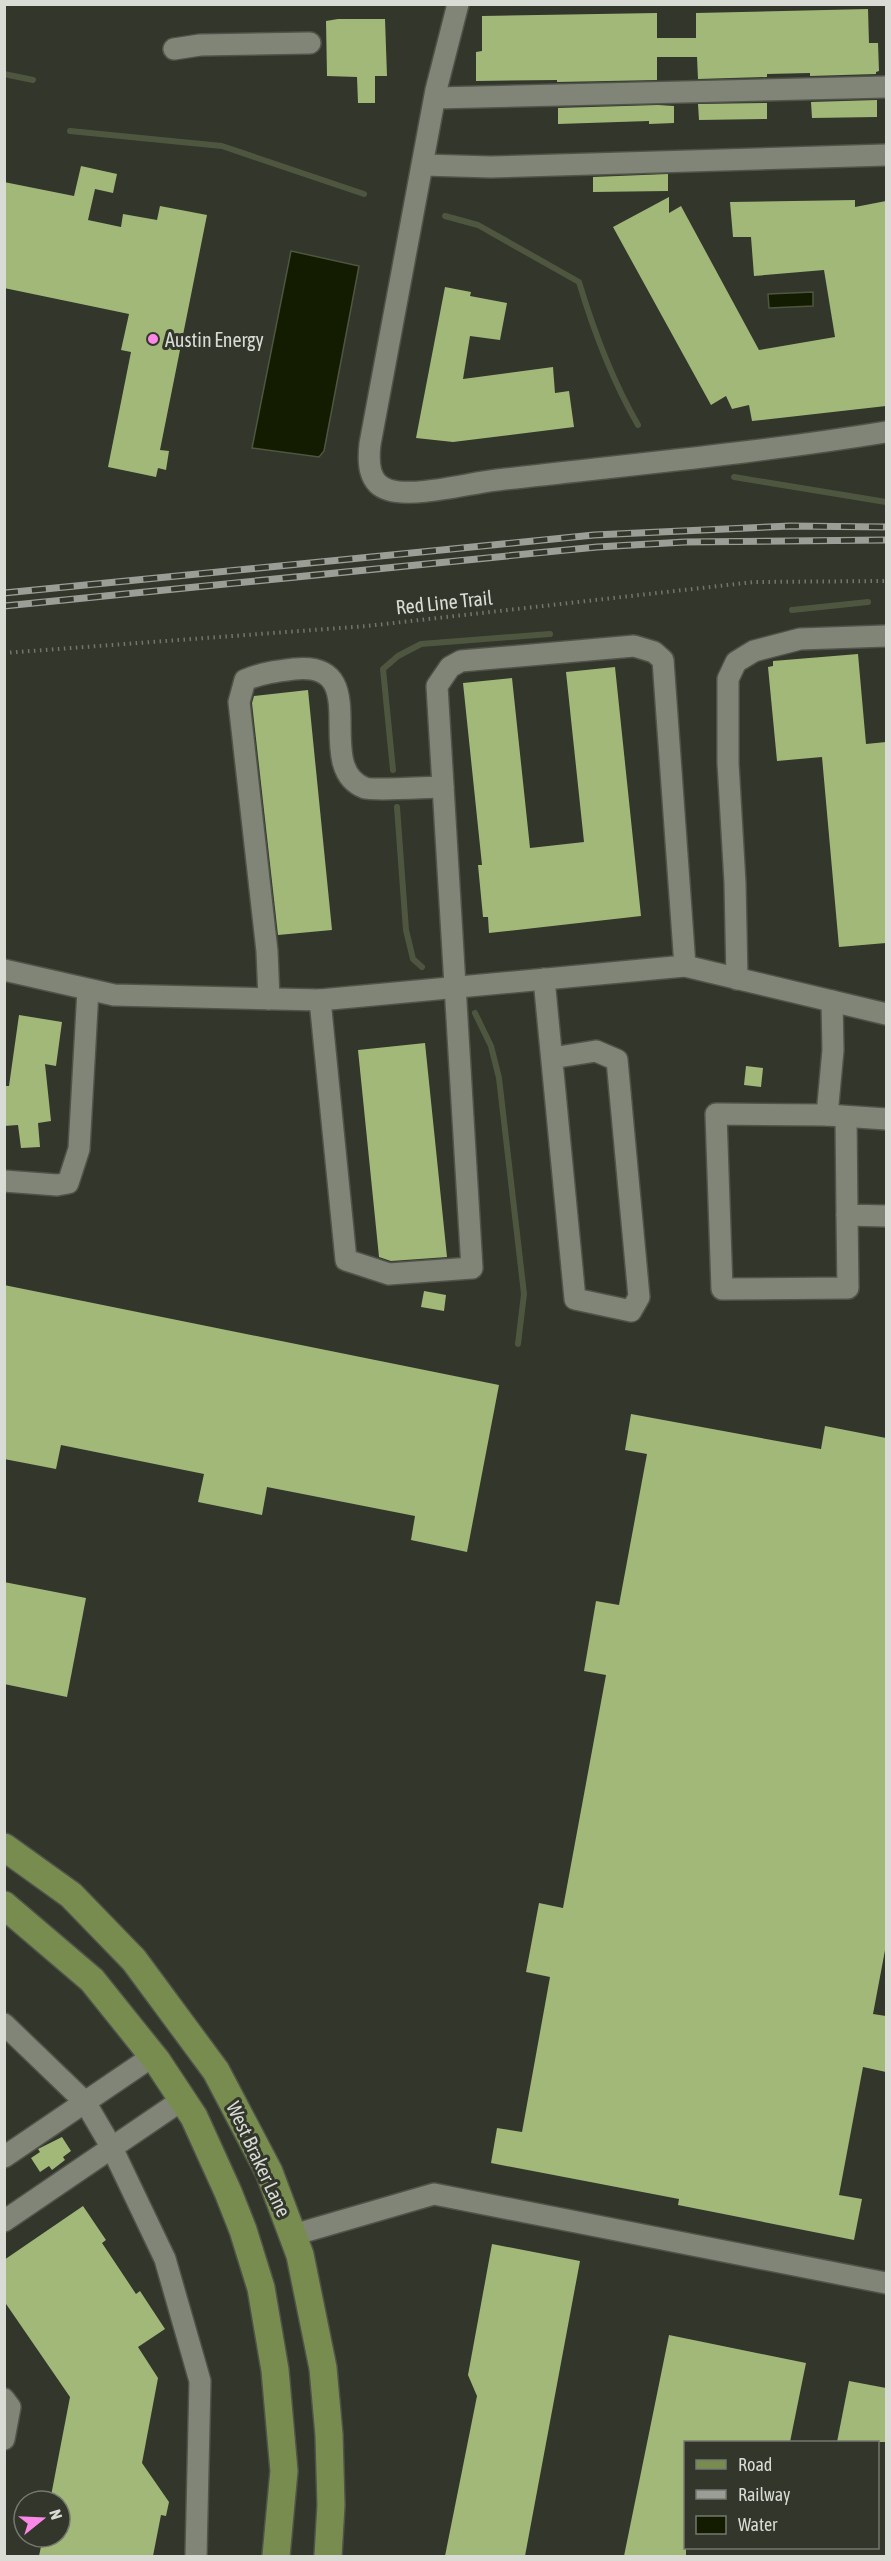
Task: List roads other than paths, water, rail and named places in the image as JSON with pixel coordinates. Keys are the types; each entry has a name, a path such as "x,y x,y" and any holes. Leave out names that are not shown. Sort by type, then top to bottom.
{"main road":[{"name":"West Braker Lane","path":"4,1847 71,1895 134,1960 187,2028 216,2071 269,2172 293,2235 309,2291 323,2368 329,2435 331,2505 328,2556"},
{"path":"4,1905 92,1980 153,2056 194,2117 228,2192 243,2230 261,2288 275,2370 284,2471 276,2556"},
{"path":"153,2056 187,2028"},
{"path":"182,2100 216,2071"}],"street":[{"path":"458,4 435,98 370,444 369,466 378,484 389,490 414,492 483,481 886,432"},
{"path":"174,49 200,45 310,43"},
{"path":"435,98 886,87"},
{"path":"424,165 491,167 886,155"},
{"path":"737,979 735,883 728,763 728,679 736,662 754,651 800,639 886,636"},
{"path":"320,1000 346,1260 389,1274 472,1268 437,686 450,667 461,662 634,646 654,652 663,660 685,966"},
{"path":"269,999 267,951 238,702 245,680 261,673 310,667 327,673 336,684 343,760 349,778 366,788 443,787"},
{"path":"4,970 114,995 320,1000 685,966 886,1014"},
{"path":"544,979 575,1299 631,1311 639,1297 617,1060 596,1051 552,1059"},
{"path":"4,1181 57,1185 68,1183 79,1149 88,990"},
{"path":"832,1001 832,1050 837,1116 846,1215 848,1288 722,1288 716,1114 837,1116 886,1119"},
{"path":"846,1215 886,1216"},
{"path":"4,2024 85,2102 112,2148 165,2259 200,2381 196,2556"},
{"path":"4,2157 153,2056"},
{"path":"4,2222 182,2100"},
{"path":"293,2235 434,2194 886,2283"},
{"path":"4,2399 10,2407 4,2439"}],"water":[{"path":"291,251 359,266 324,451 319,457 252,448"},
{"path":"813,292 813,306 769,308 768,294"}],"waterway":[{"path":"4,74 33,80"},
{"path":"70,131 222,146 364,194"},
{"path":"445,216 478,225 579,282 604,355 638,425"},
{"path":"734,477 886,502"},
{"path":"792,610 868,602"},
{"path":"393,770 383,669 398,656 421,644 550,634"},
{"path":"397,807 406,930 413,959 422,967"},
{"path":"475,1013 491,1046 499,1078 524,1294 518,1344"}],"railway":[{"path":"4,593 594,535 790,526 886,527"},
{"path":"4,606 597,547 685,542 886,540"}],"place":[{"name":"Austin Energy","path":"153,339"}]}
